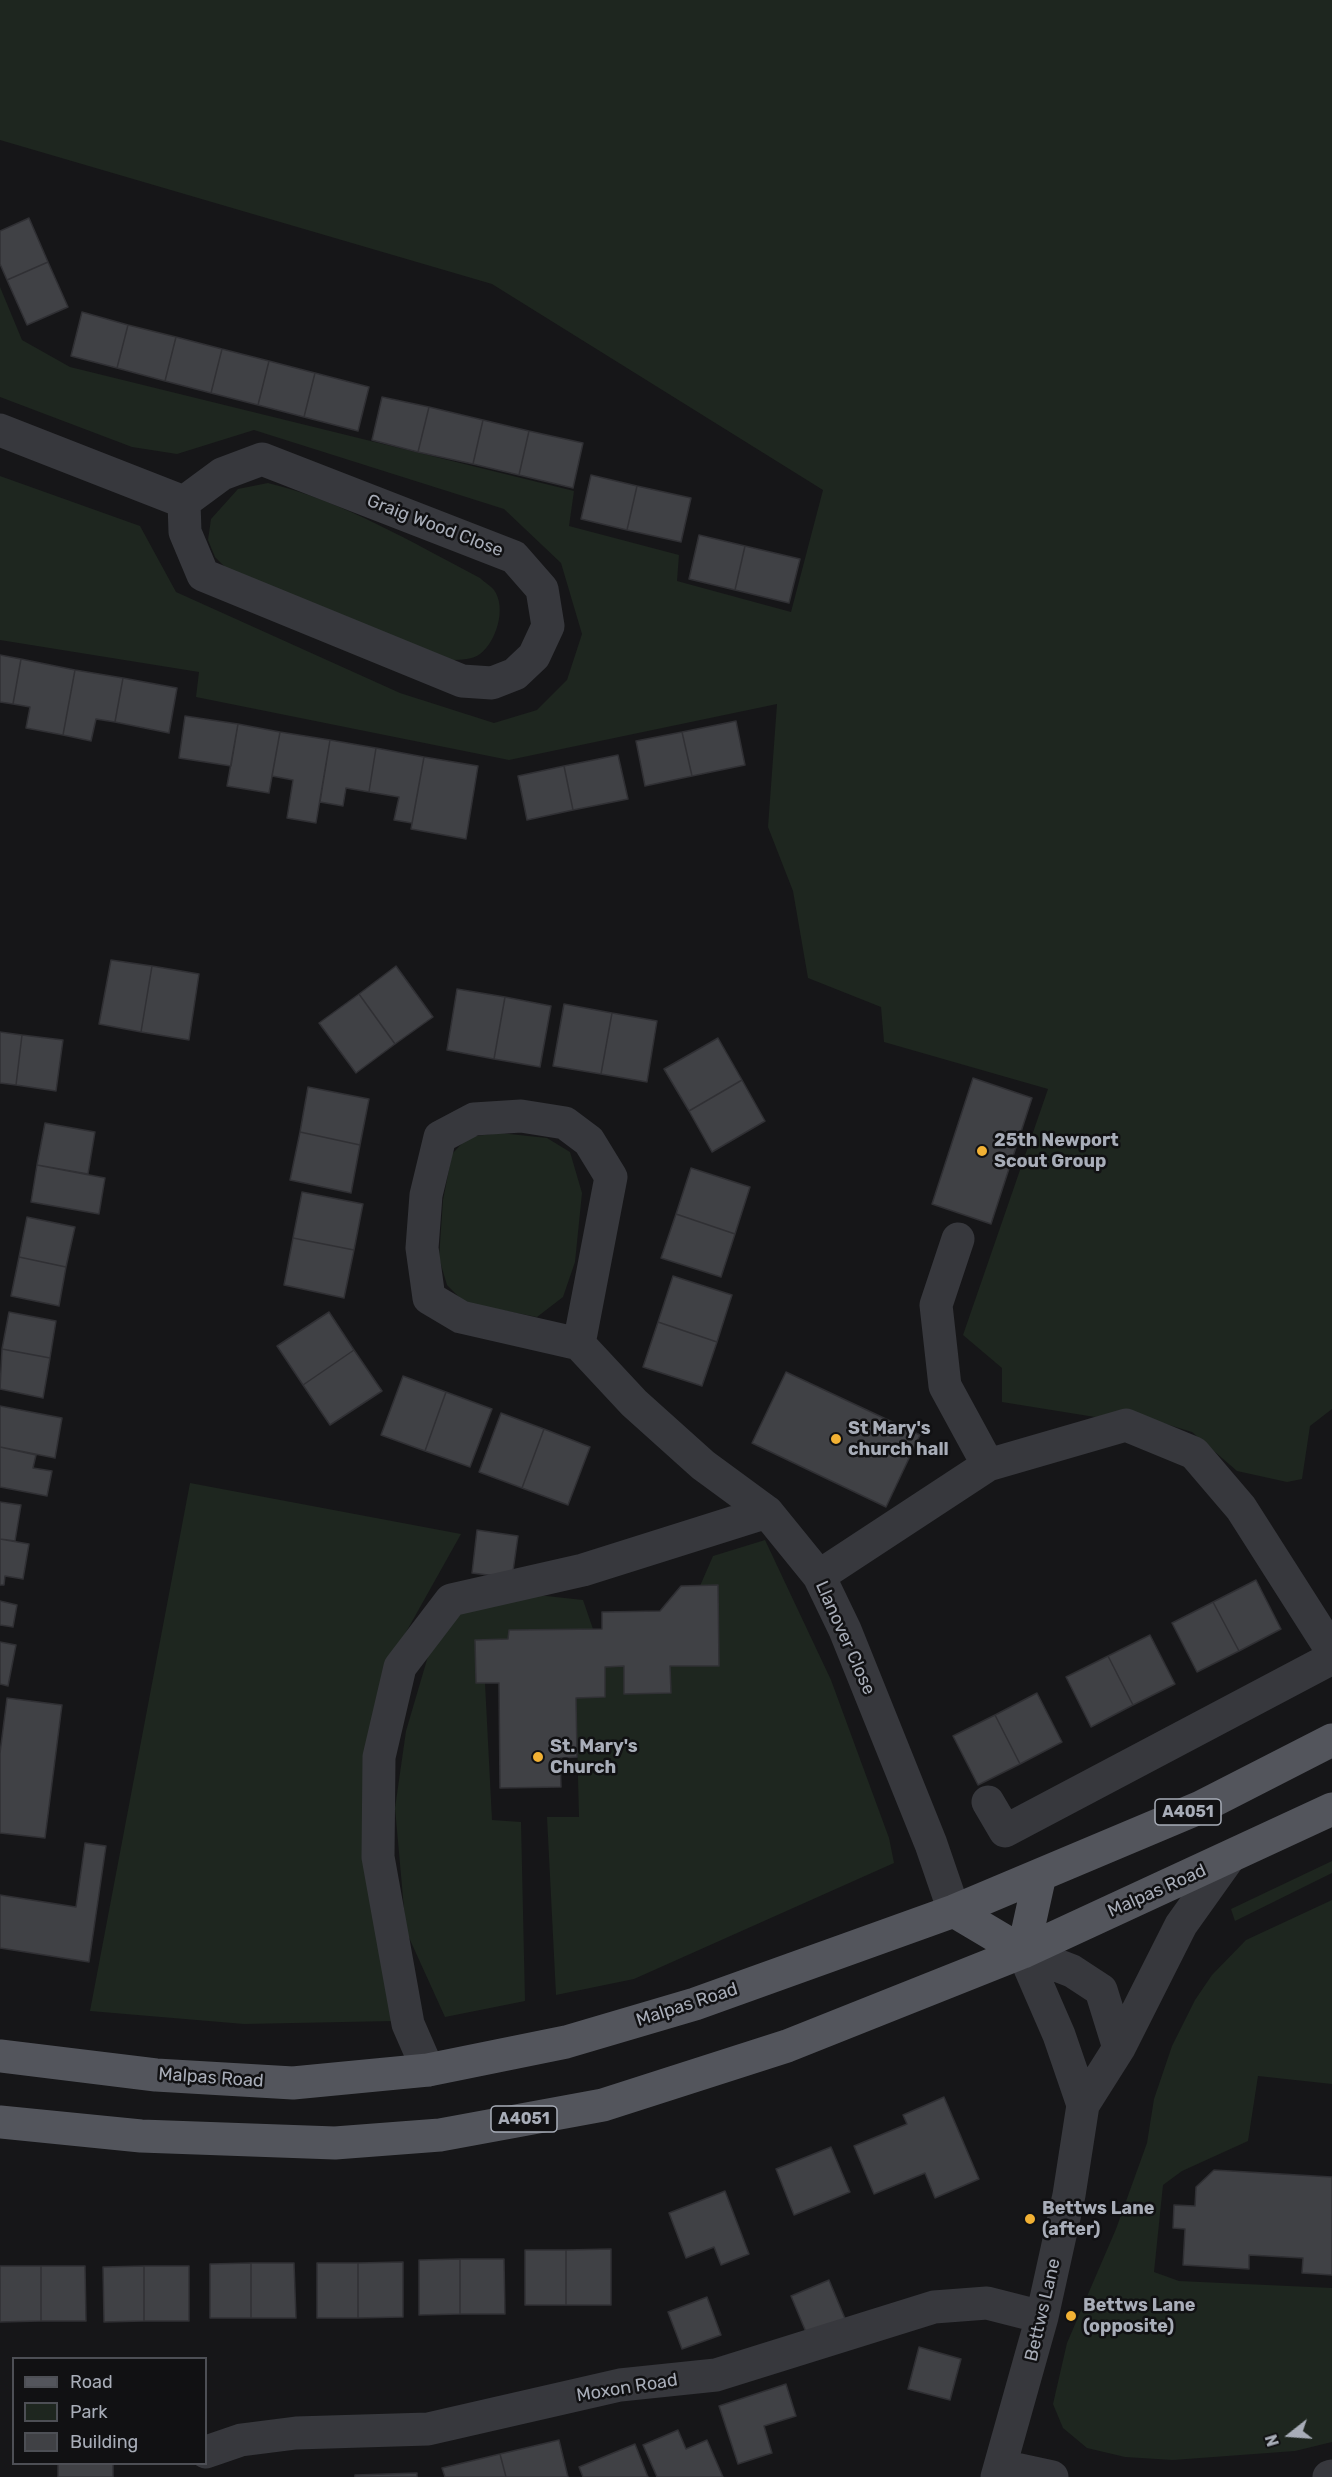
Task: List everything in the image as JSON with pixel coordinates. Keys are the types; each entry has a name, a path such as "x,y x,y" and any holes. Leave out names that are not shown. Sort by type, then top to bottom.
{"main road":[{"name":"Malpas Road","path":"0,2056 156,2075 292,2083 428,2070 566,2042 695,2004 954,1911 1201,1807 1332,1740"},
{"name":"Malpas Road","path":"0,2122 141,2136 324,2143 440,2135 603,2105 787,2046 1023,1952 1332,1809"},
{"path":"954,1911 1023,1952 1040,1875"}],"street":[{"path":"0,430 184,502"},
{"name":"Graig Wood Close","path":"262,459 514,558 542,590 548,626 534,656 515,674 492,683 462,681 203,575 185,532 184,502 222,474 262,459"},
{"path":"521,1116 565,1123 589,1141 611,1177 579,1344 461,1317 429,1298 422,1248 426,1196 440,1137 474,1119 521,1116"},
{"path":"958,1239 936,1305 945,1386 988,1465"},
{"name":"Llanover Close","path":"579,1344 634,1403 703,1466 766,1512 819,1576 849,1641 931,1844 954,1911"},
{"path":"819,1576 988,1465 1126,1425 1194,1453 1241,1508 1332,1651"},
{"path":"428,2070 408,2025 378,1857 380,1757 400,1667 451,1600 583,1570 766,1512"},
{"path":"988,1802 1005,1831 1332,1658"},
{"name":"Bettws Lane","path":"999,2472 1042,2317 1069,2195 1083,2105 1119,2048 1182,1925 1228,1859"},
{"path":"1023,1952 1072,1971 1101,1990 1119,2048"},
{"name":"Bettws Lane","path":"1023,1952 1059,2035 1083,2105"},
{"name":"Moxon Road","path":"207,2452 241,2440 296,2433 428,2429 620,2385 716,2375 934,2307 987,2303 1042,2317"},
{"path":"999,2472 1052,2477"}],"green space":[{"path":"0,0 1332,0 1332,1409 1310,1426 1302,1479 1287,1482 1237,1471 1192,1432 1133,1414 1095,1417 1002,1402 1002,1368 963,1335 1048,1089 884,1042 881,1007 808,978 793,891 768,827 777,704 509,760 196,697 199,672 0,640 0,476 140,526 176,592 400,693 494,723 537,710 567,680 582,634 561,563 504,509 254,430 177,454 132,447 0,397 0,287 22,340 70,367 574,491 569,526 679,555 677,581 791,612 823,490 492,284 0,140"},
{"path":"268,483 350,512 480,578 494,590 500,606 498,624 486,649 472,658 443,660 228,570 215,557 208,540 211,519 238,489"},
{"path":"500,1133 547,1138 570,1152 582,1193 575,1262 563,1297 537,1317 465,1303 447,1285 439,1258 443,1200 452,1154 468,1137"},
{"path":"190,1483 461,1534 391,1659 394,2021 244,2024 90,2011"},
{"path":"765,1540 831,1680 889,1838 894,1863 634,1979 556,1995 547,1817 579,1817 576,1698 605,1697 605,1667 624,1666 671,1693 670,1666 719,1666 718,1586 700,1586 713,1556"},
{"path":"528,1594 583,1600 593,1629 509,1630 508,1639 475,1640 476,1683 485,1683 492,1820 521,1822 525,2001 445,2017 406,1931 395,1808 406,1731 431,1646 462,1612"},
{"path":"1332,1861 1332,1873 1235,1921 1231,1909"},
{"path":"1332,1900 1332,2084 1258,2076 1248,2141 1182,2171 1163,2185 1154,2272 1179,2281 1332,2288 1332,2442 1295,2451 1173,2460 1125,2457 1087,2448 1063,2428 1053,2404 1067,2343 1116,2229 1147,2143 1154,2099 1172,2046 1195,2000 1212,1975 1246,1940"}],"building":[{"path":"29,218 48,262 7,280 0,264 0,231"},
{"path":"48,262 68,307 27,325 7,280"},
{"path":"82,312 128,325 117,368 71,356"},
{"path":"128,325 176,337 165,381 117,368"},
{"path":"176,337 222,349 211,393 165,381"},
{"path":"222,349 269,361 258,405 211,393"},
{"path":"269,361 315,373 304,417 258,405"},
{"path":"315,373 369,387 358,431 304,417"},
{"path":"382,397 429,407 418,452 372,440"},
{"path":"429,407 483,420 473,464 418,452"},
{"path":"483,420 529,431 519,475 473,464"},
{"path":"529,431 583,443 573,488 519,475"},
{"path":"591,475 637,486 627,530 581,519"},
{"path":"637,486 691,498 681,542 627,530"},
{"path":"699,535 745,546 735,590 689,579"},
{"path":"745,546 800,559 789,603 735,590"},
{"path":"0,655 21,659 13,704 0,702"},
{"path":"21,659 75,670 63,735 26,728 30,707 13,704"},
{"path":"75,670 123,678 115,722 96,719 91,741 63,735"},
{"path":"123,678 177,688 169,733 115,722"},
{"path":"185,716 238,724 231,766 179,758"},
{"path":"736,721 745,765 692,776 682,732"},
{"path":"238,724 280,732 269,793 227,786"},
{"path":"280,732 330,740 316,823 287,818 293,780 272,776"},
{"path":"682,732 692,776 645,786 636,741"},
{"path":"330,740 376,748 369,792 346,788 343,806 320,802"},
{"path":"376,748 424,757 412,823 394,820 399,797 369,792"},
{"path":"618,755 628,799 573,810 564,766"},
{"path":"424,757 478,766 466,839 411,829"},
{"path":"564,766 573,810 527,820 518,776"},
{"path":"111,960 152,966 141,1032 99,1024"},
{"path":"152,966 199,974 189,1040 141,1032"},
{"path":"396,966 433,1017 395,1044 359,994"},
{"path":"457,989 505,997 494,1059 447,1050"},
{"path":"359,994 395,1044 356,1073 319,1023"},
{"path":"505,997 551,1006 540,1067 494,1059"},
{"path":"564,1004 612,1013 601,1074 553,1066"},
{"path":"612,1013 657,1021 647,1082 601,1074"},
{"path":"0,1032 22,1035 16,1085 0,1083"},
{"path":"22,1035 63,1040 56,1091 16,1085"},
{"path":"718,1038 742,1080 689,1111 664,1069"},
{"name":"25th Newport Scout Group","path":"973,1078 1032,1098 991,1224 932,1204"},
{"path":"742,1080 765,1121 712,1152 689,1111"},
{"path":"308,1087 369,1099 360,1145 300,1132"},
{"path":"45,1123 95,1132 88,1174 37,1165"},
{"path":"300,1132 360,1145 351,1193 290,1180"},
{"path":"37,1165 105,1178 99,1214 31,1202"},
{"path":"691,1168 750,1187 735,1234 676,1214"},
{"path":"302,1192 363,1204 354,1250 293,1238"},
{"path":"676,1214 735,1234 721,1277 661,1258"},
{"path":"27,1217 75,1227 66,1267 19,1257"},
{"path":"293,1238 354,1250 344,1298 284,1285"},
{"path":"19,1257 66,1267 59,1306 11,1296"},
{"path":"673,1276 732,1295 717,1342 658,1322"},
{"path":"9,1312 56,1321 50,1358 2,1349"},
{"path":"329,1312 354,1350 303,1385 277,1346"},
{"path":"658,1322 717,1342 702,1386 643,1367"},
{"path":"2,1349 50,1358 43,1398 0,1389"},
{"path":"354,1350 382,1391 330,1425 303,1385"},
{"name":"St Mary's church hall","path":"786,1372 920,1435 886,1507 752,1443"},
{"path":"403,1376 446,1392 425,1451 381,1435"},
{"path":"446,1392 492,1409 470,1467 425,1451"},
{"path":"0,1406 62,1418 55,1458 0,1447"},
{"path":"501,1413 544,1429 522,1488 479,1472"},
{"path":"544,1429 590,1447 568,1505 522,1488"},
{"path":"0,1447 36,1455 33,1468 52,1471 47,1496 0,1487"},
{"path":"0,1502 21,1505 15,1541 0,1539"},
{"path":"477,1530 518,1536 512,1578 472,1573"},
{"path":"0,1539 29,1544 23,1579 5,1576 4,1585 0,1585"},
{"path":"1256,1580 1281,1629 1239,1651 1213,1602"},
{"path":"718,1585 719,1666 670,1666 671,1693 624,1694 624,1666 605,1667 605,1697 576,1698 577,1757 560,1758 561,1787 500,1788 499,1683 476,1683 475,1640 508,1639 509,1630 602,1629 602,1612 660,1611 681,1586"},
{"path":"0,1601 17,1605 13,1627 0,1625"},
{"path":"1213,1602 1239,1651 1197,1672 1172,1623"},
{"path":"1150,1635 1175,1684 1133,1705 1108,1656"},
{"path":"0,1642 16,1645 8,1686 0,1684"},
{"path":"1108,1656 1133,1705 1091,1727 1066,1677"},
{"path":"1037,1693 1062,1742 1020,1764 995,1715"},
{"path":"7,1698 62,1705 45,1838 0,1833 0,1753"},
{"path":"995,1715 1020,1764 978,1785 953,1736"},
{"path":"85,1843 106,1846 89,1962 0,1948 0,1895 76,1907"},
{"path":"944,2097 979,2179 935,2198 925,2173 874,2194 854,2146 907,2124 903,2115"},
{"path":"831,2147 850,2192 794,2215 776,2169"},
{"path":"1214,2170 1332,2177 1332,2275 1302,2273 1303,2258 1249,2255 1249,2269 1183,2265 1185,2229 1173,2228 1174,2205 1195,2206 1196,2187"},
{"path":"725,2191 749,2254 721,2265 714,2247 686,2258 669,2213"},
{"path":"611,2249 611,2305 566,2305 566,2250"},
{"path":"525,2250 566,2250 566,2305 525,2305"},
{"path":"460,2259 504,2259 505,2314 460,2314"},
{"path":"460,2259 460,2314 419,2315 419,2260"},
{"path":"403,2262 403,2317 358,2318 358,2263"},
{"path":"251,2263 294,2263 296,2318 251,2318"},
{"path":"251,2263 251,2318 210,2318 210,2264"},
{"path":"317,2263 358,2263 358,2318 317,2318"},
{"path":"0,2266 41,2266 41,2321 0,2322"},
{"path":"41,2266 85,2266 86,2321 41,2321"},
{"path":"144,2266 189,2266 189,2321 144,2321"},
{"path":"144,2266 144,2321 104,2322 103,2267"},
{"path":"829,2280 846,2321 808,2337 791,2296"},
{"path":"707,2297 721,2335 682,2349 668,2312"},
{"path":"919,2347 961,2359 950,2400 908,2389"},
{"path":"786,2384 796,2416 764,2426 772,2453 738,2464 719,2406"},
{"path":"678,2430 686,2449 707,2440 723,2477 657,2477 643,2445"},
{"path":"559,2440 568,2477 506,2477 500,2454"},
{"path":"635,2444 648,2477 583,2477 579,2467"},
{"path":"500,2454 506,2477 445,2477 442,2468"},
{"path":"58,2465 113,2465 113,2477 58,2477"},
{"path":"417,2473 417,2477 355,2477 355,2475"}],"place":[{"name":"25th Newport Scout Group","path":"982,1151"},
{"name":"St Mary's church hall","path":"836,1439"},
{"name":"St. Mary's Church","path":"538,1757"},
{"name":"Bettws Lane (after)","path":"1030,2219"},
{"name":"Bettws Lane (opposite)","path":"1071,2316"}]}
